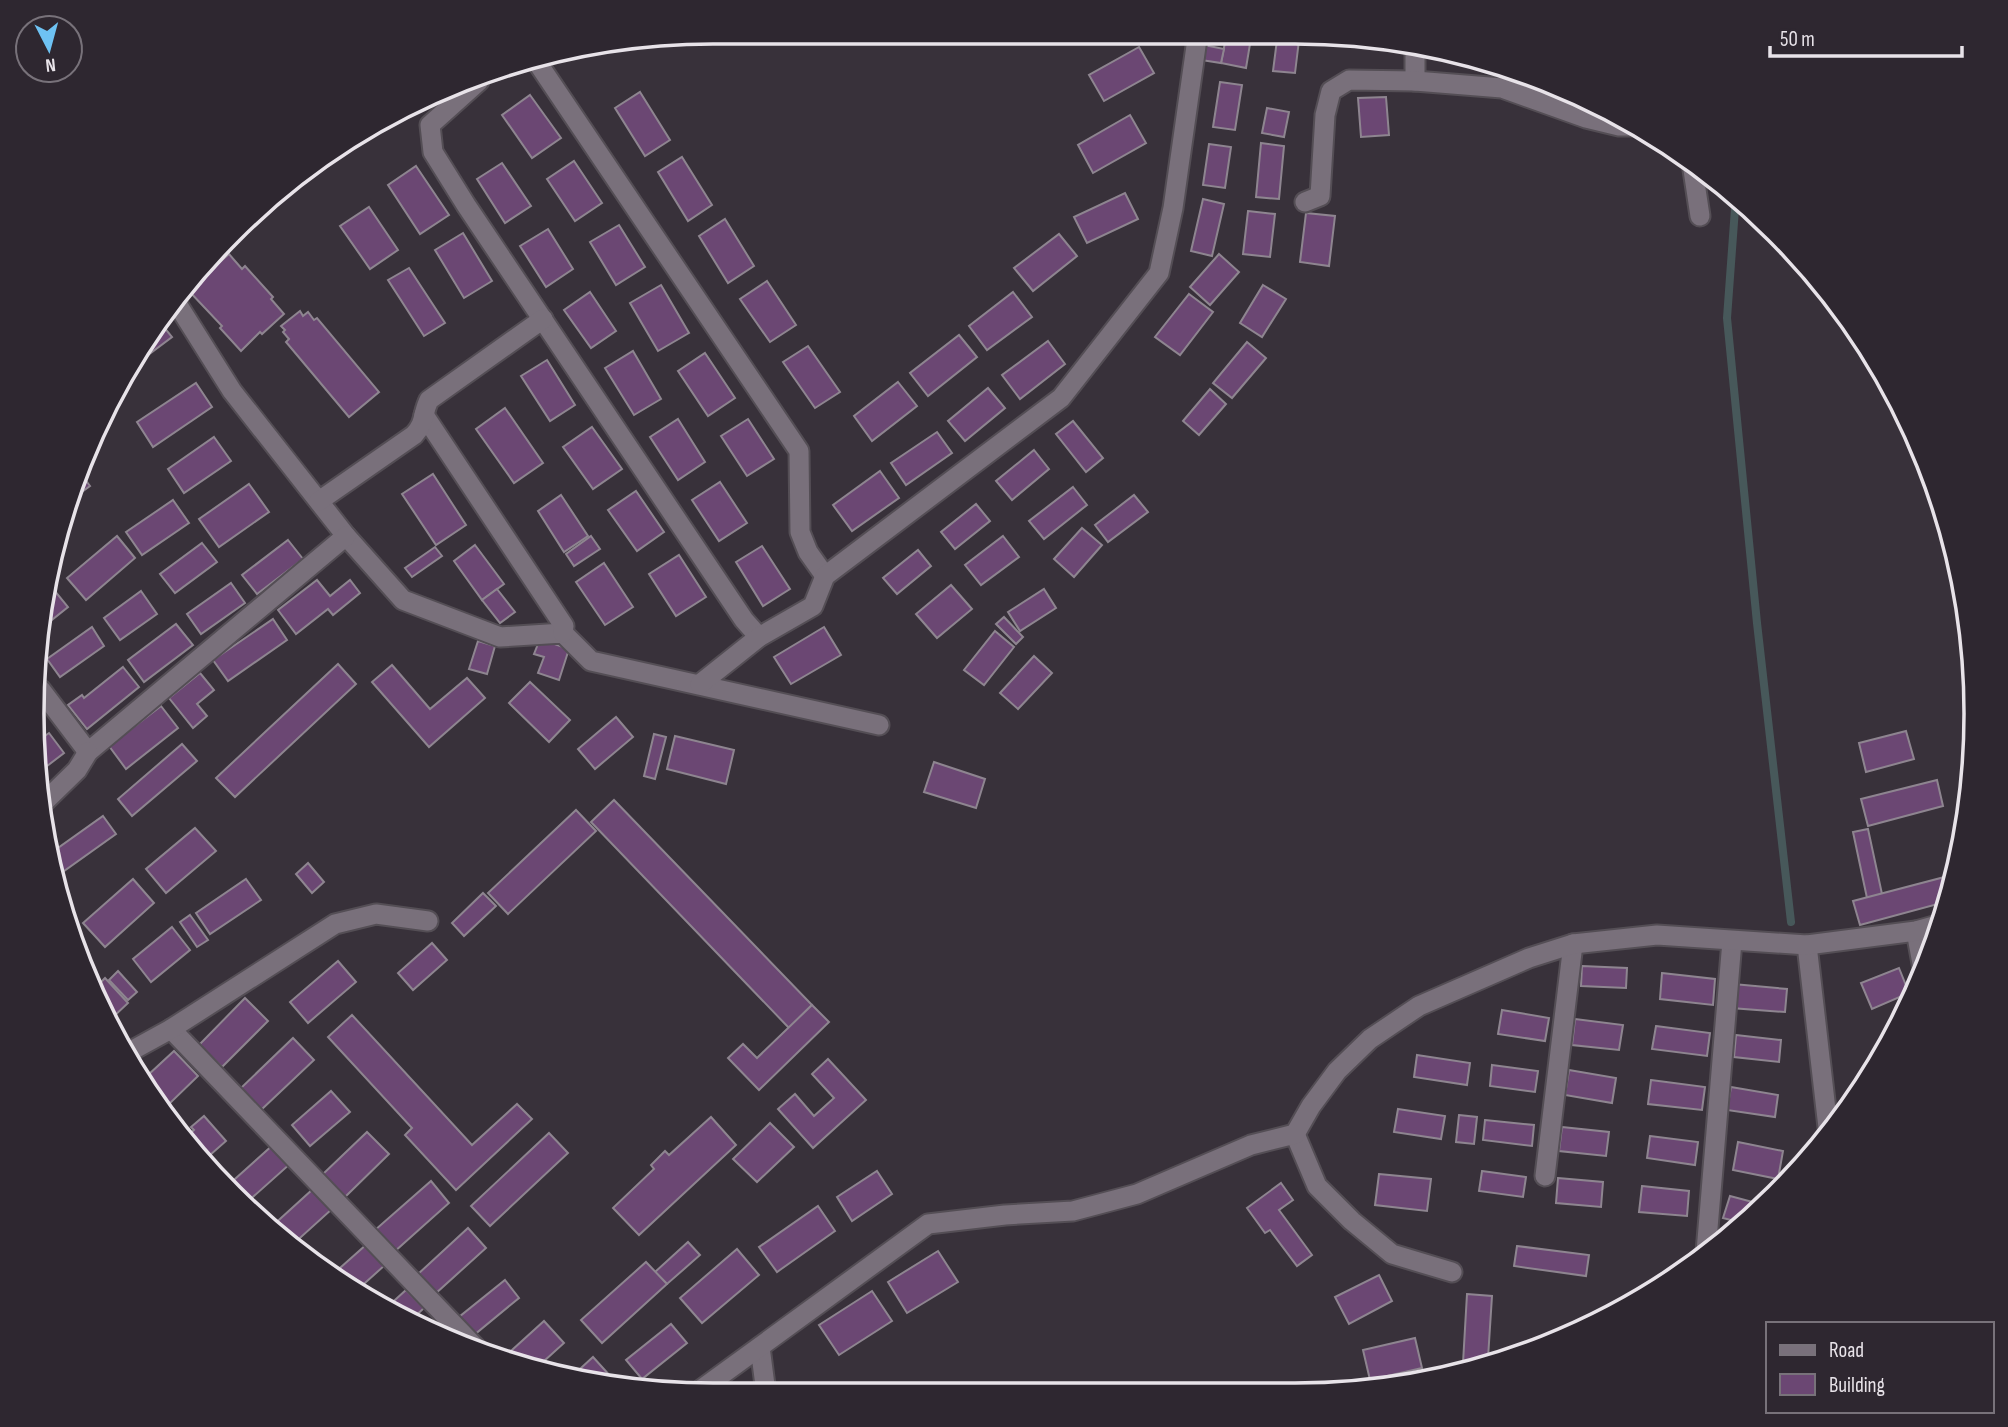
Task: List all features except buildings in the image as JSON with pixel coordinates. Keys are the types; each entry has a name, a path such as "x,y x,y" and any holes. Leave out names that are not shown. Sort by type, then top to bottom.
{"street":[{"path":"700,684 759,637 813,606 825,576 1062,398 1159,273 1173,208 1196,44"},
{"path":"1415,55 1415,81"},
{"path":"540,67 799,451 800,531 808,552 825,576"},
{"path":"1305,202 1320,196 1325,115 1331,92 1349,80 1415,81 1502,88 1586,118 1613,125"},
{"path":"468,91 430,125 433,152 744,620 759,637"},
{"path":"1694,176 1700,216"},
{"path":"180,309 232,391 346,536 403,600 500,637 563,633 592,662 879,725"},
{"path":"319,501 414,435 423,425 429,400 543,319"},
{"path":"424,415 564,626 563,633"},
{"path":"49,797 77,769 88,752 346,536"},
{"path":"44,695 88,752"},
{"path":"134,1049 171,1029 335,925 376,914 428,921"},
{"path":"710,1383 928,1224 1073,1211 1137,1195 1251,1145 1295,1134 1311,1106 1337,1071 1370,1038 1419,1006 1529,958 1573,944 1657,935 1807,945 1930,927"},
{"path":"1916,930 1920,952"},
{"path":"1707,1241 1732,940"},
{"path":"1545,1176 1573,944"},
{"path":"1807,945 1827,1119"},
{"path":"171,1029 463,1334"},
{"path":"1295,1134 1317,1186 1352,1221 1392,1254 1452,1272"},
{"path":"760,1347 765,1383"}],"waterway":[{"path":"1735,209 1727,318 1757,623 1791,922"}]}
